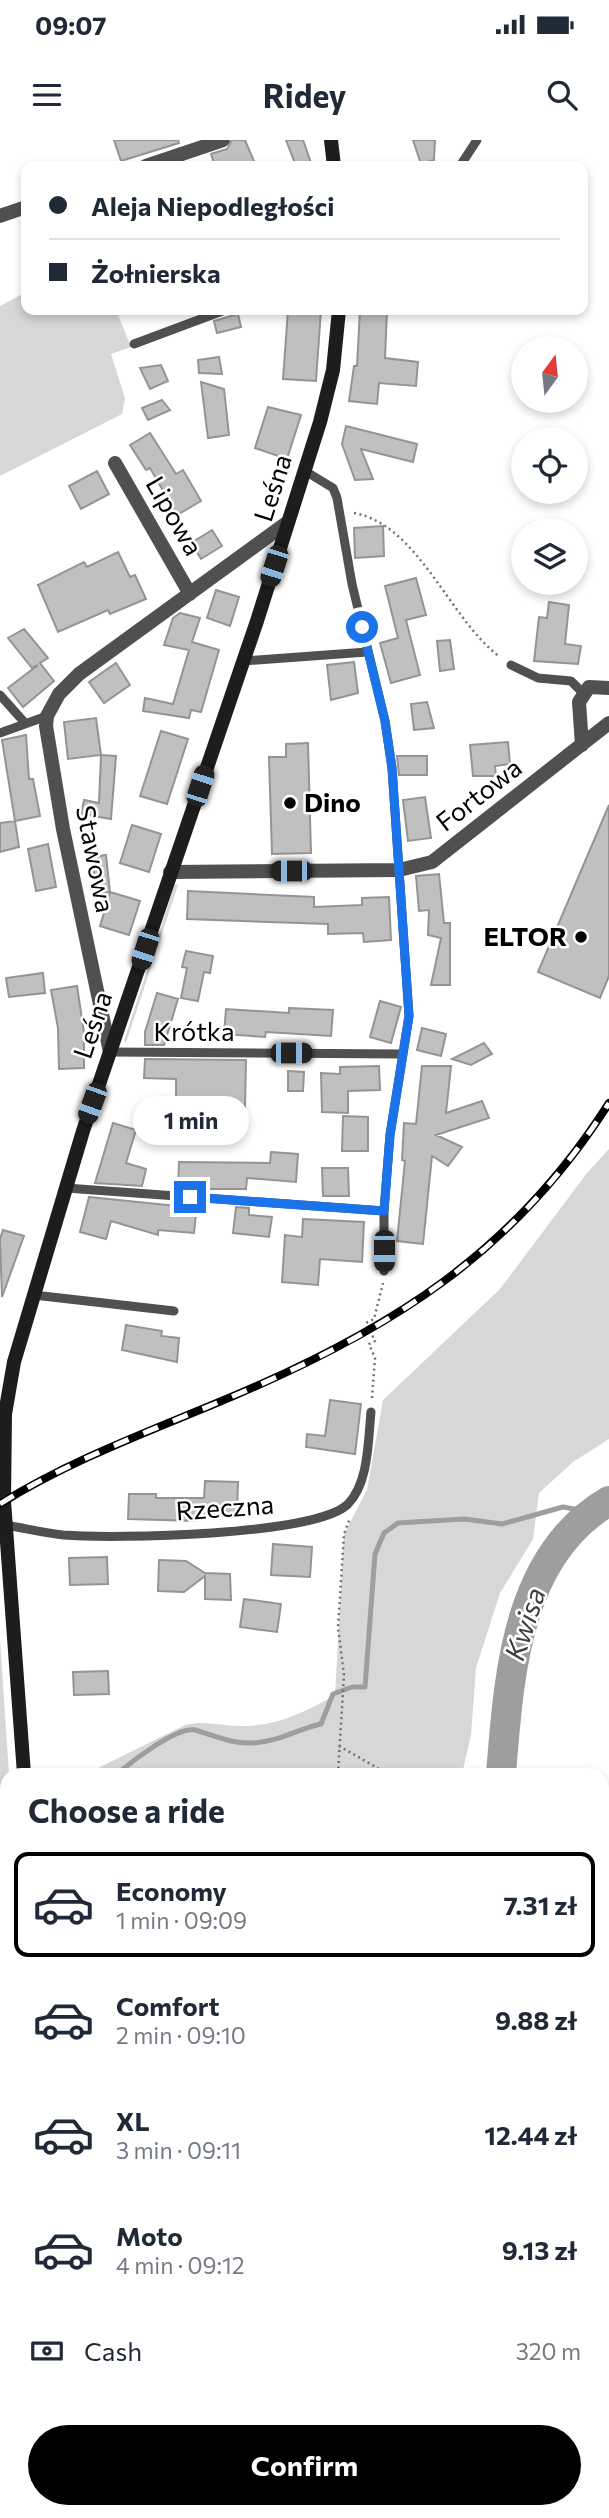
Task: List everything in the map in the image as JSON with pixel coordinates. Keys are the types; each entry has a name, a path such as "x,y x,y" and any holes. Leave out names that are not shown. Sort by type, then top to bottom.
{"main road":[{"path":"331,140 333,161"},
{"name":"Leśna","path":"24,1768 1,1459 7,1391 66,1188 110,1052 305,471 328,394 338,315"}],"street":[{"path":"161,161 223,140"},
{"path":"0,216 21,209"},
{"name":"Lipowa","path":"114,463 190,594"},
{"path":"47,716 59,694 79,674 288,522"},
{"path":"582,745 579,702 589,687 609,688"},
{"name":"Stawowa","path":"47,716 63,829 110,1052"},
{"name":"Fortowa","path":"170,872 399,870 432,862 609,723"}],"lane":[{"path":"463,161 477,140"},
{"path":"134,344 212,315"},
{"path":"305,471 333,488 340,510 367,652 385,721 392,768 409,1016 390,1135 384,1211 384,1271"},
{"path":"243,661 367,652"},
{"path":"511,665 538,678 571,681 584,694"},
{"path":"0,695 26,723"},
{"path":"0,733 47,716"},
{"name":"Krótka","path":"110,1052 403,1054"},
{"path":"66,1188 384,1211"},
{"path":"34,1295 174,1311"},
{"path":"348,1504 360,1482 371,1412"},
{"name":"Rzeczna","path":"5,1525 69,1535 255,1530 313,1521 332,1515 348,1504"}],"path":[{"path":"340,510 368,515 389,528 419,559 457,613 484,645 511,665"},
{"path":"371,1412 376,1358 369,1344 374,1341 366,1323 374,1319 384,1271"},
{"path":"338,1768 344,1675 338,1628 344,1534 350,1518 348,1504"},
{"path":"338,1746 377,1768"}],"shaded area":[{"path":"21,295 21,315 118,315 131,347 111,354 125,398 122,414 0,476 0,306"},
{"path":"175,884 178,885 126,1043 124,1041"},
{"path":"609,1149 609,1439 573,1462 539,1493 533,1539 500,1593 476,1668 471,1735 463,1768 98,1768 185,1725 266,1724 301,1713 335,1695 344,1534 367,1490 383,1400 500,1289 587,1173"},
{"path":"0,1639 9,1768 0,1768"}],"building":[{"path":"114,140 178,140 179,143 121,161"},
{"path":"232,140 245,140 254,161 213,161 211,154 227,149"},
{"path":"286,140 303,140 310,161 294,161"},
{"path":"413,140 435,140 434,160 420,161"},
{"path":"238,315 241,327 217,333 214,321"},
{"path":"288,315 321,315 316,381 283,379"},
{"path":"360,315 387,315 385,358 418,362 416,386 379,383 377,404 349,401 354,366 357,366"},
{"path":"219,357 222,374 199,373 198,360"},
{"path":"161,365 168,381 150,389 140,368"},
{"path":"201,382 224,389 229,435 208,438"},
{"path":"162,400 170,410 148,420 142,408"},
{"path":"268,407 301,415 287,459 255,448"},
{"path":"346,426 417,444 413,462 361,449 373,479 355,480 342,444"},
{"path":"150,433 176,474 183,470 201,501 177,515 150,468 146,470 130,445"},
{"path":"97,471 109,494 81,509 69,486"},
{"path":"383,526 384,556 355,558 354,528"},
{"path":"212,530 222,546 201,559 191,543"},
{"path":"118,552 130,577 135,575 146,599 110,614 108,610 58,632 38,585 84,562 87,567"},
{"path":"416,578 426,615 406,620 420,675 391,683 380,643 398,638 385,586"},
{"path":"216,590 239,597 230,626 207,618"},
{"path":"549,602 569,605 565,644 581,646 578,664 534,661 539,617 547,618"},
{"path":"180,613 200,618 192,642 219,650 201,712 191,710 189,718 143,711 145,698 173,704 189,650 164,645 173,618"},
{"path":"24,629 48,658 40,663 54,681 23,707 8,688 38,665 32,668 8,638"},
{"path":"450,640 454,669 440,671 437,641"},
{"path":"354,662 358,693 331,700 327,665"},
{"path":"116,663 130,685 104,703 89,682"},
{"path":"427,702 434,728 414,730 411,704"},
{"path":"96,718 101,755 68,759 64,722"},
{"path":"161,731 188,739 167,804 140,796"},
{"path":"26,735 29,779 33,779 40,816 15,821 2,740"},
{"path":"508,742 510,764 495,766 496,776 473,776 470,745"},
{"name":"Dino","path":"308,743 311,853 272,854 269,757 286,757 286,744"},
{"path":"101,755 116,756 111,819 81,814 84,800 99,803"},
{"path":"397,756 427,756 427,775 399,775"},
{"path":"425,797 431,838 408,841 403,800"},
{"name":"ELTOR","path":"609,805 609,976 600,998 538,972"},
{"path":"15,821 19,847 0,852 0,823"},
{"path":"132,825 161,834 149,872 120,863"},
{"path":"48,844 56,887 36,891 28,849"},
{"path":"106,855 110,892 97,894 92,857"},
{"path":"439,874 444,923 450,923 450,985 431,985 441,938 428,935 429,910 419,911 416,876"},
{"path":"188,891 314,897 314,907 362,905 362,898 389,897 391,940 364,942 363,933 328,934 328,924 187,919"},
{"path":"110,892 140,901 129,935 100,926"},
{"path":"186,951 213,956 210,973 204,972 198,1001 181,998 187,968 182,967"},
{"path":"43,973 45,993 9,997 6,978"},
{"path":"77,986 84,1032 84,1068 59,1069 58,1028 51,990"},
{"path":"157,993 178,999 164,1045 145,1045 145,1032"},
{"path":"380,1001 401,1007 391,1043 370,1037"},
{"path":"289,1008 333,1010 331,1036 266,1032 265,1037 224,1034 226,1009 289,1013"},
{"path":"422,1028 446,1034 441,1056 417,1050"},
{"path":"484,1043 492,1054 471,1065 452,1059"},
{"path":"145,1059 246,1060 245,1110 220,1110 220,1100 176,1100 176,1079 144,1078"},
{"path":"379,1066 380,1090 348,1091 348,1113 322,1112 321,1073 340,1074 340,1067"},
{"path":"422,1066 451,1066 446,1113 482,1101 489,1118 436,1135 462,1147 448,1166 432,1156 423,1244 397,1241 405,1161 402,1160 404,1123 416,1124"},
{"path":"288,1071 304,1072 303,1091 288,1091"},
{"path":"343,1116 368,1117 368,1151 342,1151"},
{"path":"113,1123 136,1130 126,1163 146,1169 142,1186 95,1183"},
{"path":"271,1152 298,1154 296,1182 247,1178 246,1189 178,1189 179,1162 270,1163"},
{"path":"322,1168 348,1168 349,1196 323,1196"},
{"path":"89,1197 177,1206 177,1203 197,1204 194,1233 158,1230 158,1235 111,1221 106,1239 80,1232"},
{"path":"236,1207 249,1208 249,1215 272,1217 269,1237 233,1233"},
{"path":"303,1219 364,1222 362,1262 320,1259 318,1285 282,1282 285,1235 302,1237"},
{"path":"3,1230 24,1236 2,1297 0,1239"},
{"path":"126,1325 162,1331 161,1336 179,1338 177,1362 122,1350"},
{"path":"330,1400 361,1404 355,1454 306,1447 307,1434 325,1436"},
{"path":"205,1481 238,1482 237,1516 195,1515 195,1521 128,1519 129,1494 156,1494 156,1498 204,1498"},
{"path":"273,1544 312,1547 310,1577 271,1575"},
{"path":"107,1557 108,1584 70,1585 69,1558"},
{"path":"159,1560 186,1561 205,1573 230,1574 231,1600 205,1599 205,1576 184,1592 158,1591"},
{"path":"244,1599 281,1604 277,1632 240,1627"},
{"path":"108,1671 109,1694 74,1695 73,1672"}],"waterway":[{"name":"Kwisa","path":"502,1768 514,1659 536,1586 554,1553 578,1525 609,1501"},
{"path":"125,1768 154,1746 187,1730 231,1741 253,1743 321,1724 333,1694 352,1687 365,1687 375,1554 384,1533 398,1523 464,1519 502,1524 563,1507 591,1512"}],"railway":[{"path":"0,1504 84,1459 289,1371 344,1344 395,1314 444,1281 490,1244 532,1203 572,1156 609,1103"}],"place":[{"name":"Dino","path":"290,803"},
{"name":"ELTOR","path":"581,937"}],"route":[{"path":"190,1197 384,1211 390,1135 409,1016 392,768 385,721 362,627"}]}
